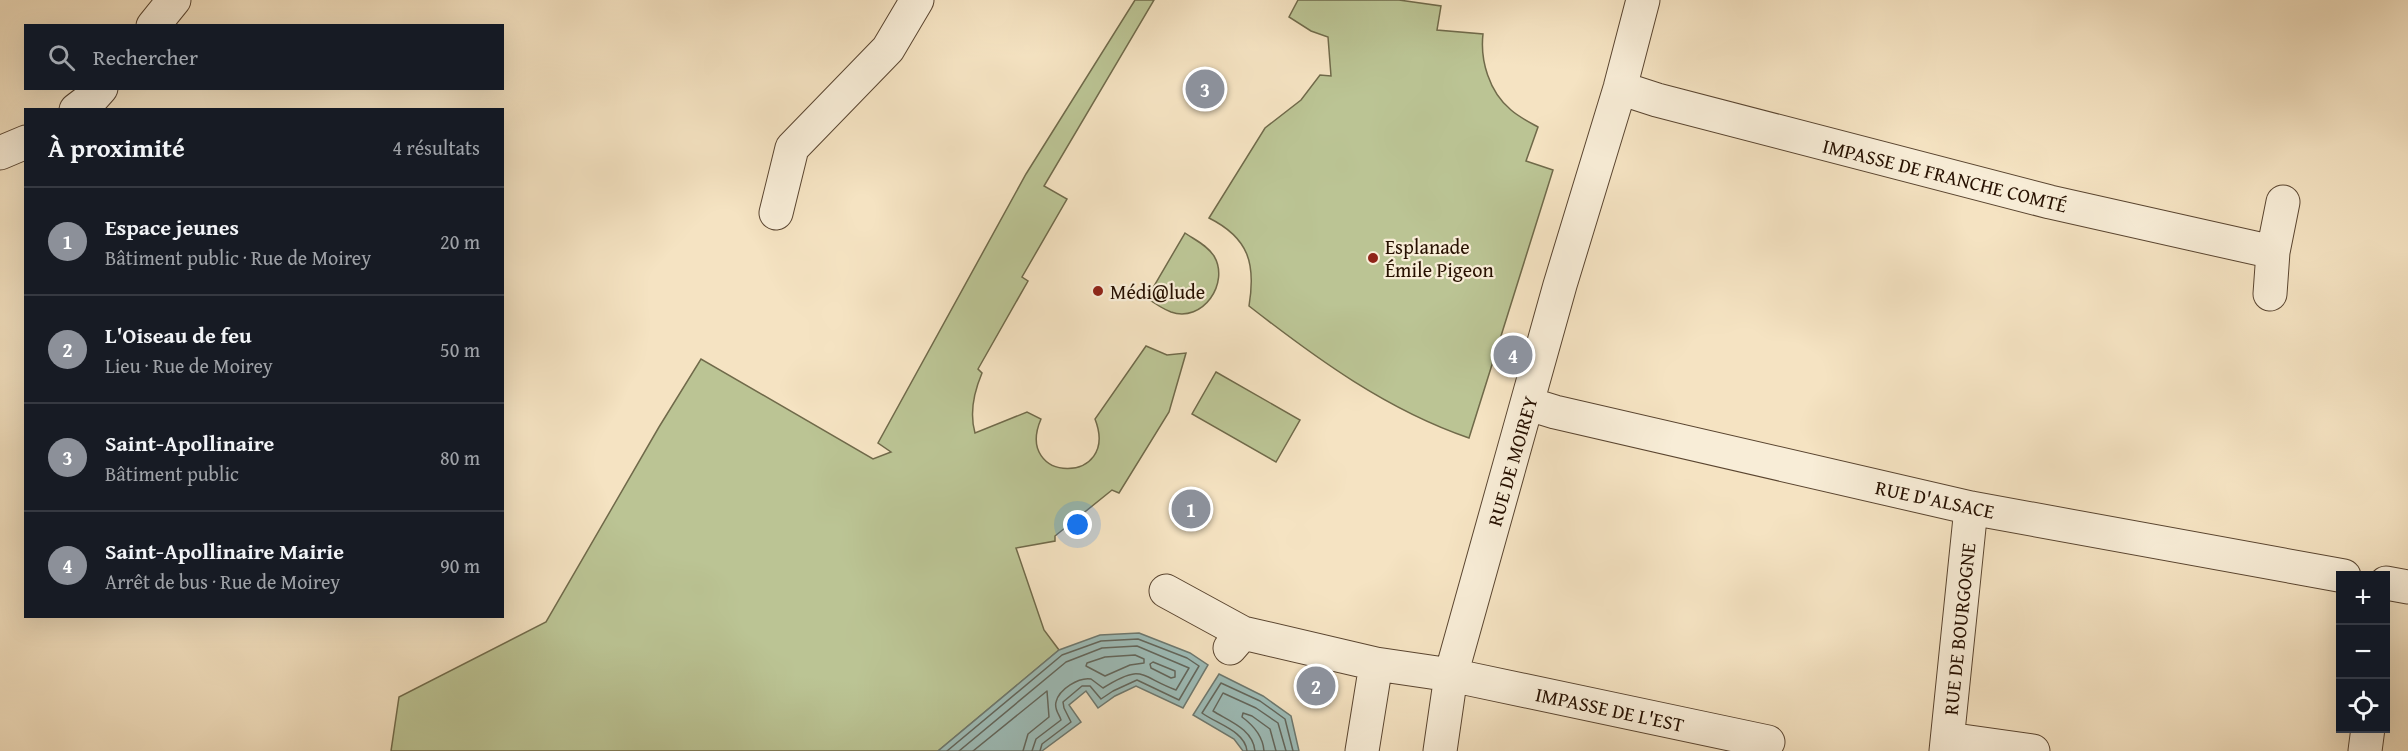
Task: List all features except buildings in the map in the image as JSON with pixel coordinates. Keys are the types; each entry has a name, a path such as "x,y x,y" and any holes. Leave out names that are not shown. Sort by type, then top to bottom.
{"street":[{"path":"155,24 174,0"},
{"path":"776,213 792,148 888,49 917,0"},
{"name":"RUE DE MOIREY","path":"1440,751 1451,675 1529,404 1560,285 1620,88 1643,0"},
{"name":"IMPASSE DE FRANCHE COMTÉ","path":"1620,88 1657,100 2050,202 2273,252"},
{"path":"79,108 99,90"},
{"path":"0,153 24,143"},
{"path":"2270,294 2273,252 2283,202"},
{"name":"RUE D'ALSACE","path":"1529,404 1555,412 1971,508 2336,575"},
{"name":"RUE DE BOURGOGNE","path":"1947,745 1971,508"},
{"name":"IMPASSE DE L'EST","path":"1166,591 1237,640 1451,675 1768,742"},
{"path":"1362,751 1376,664"},
{"path":"2365,751 2367,733"},
{"path":"1947,745 2033,751"}],"green space":[{"path":"1135,0 1154,0 1044,186 1067,199 1022,277 1028,281 978,369 982,373 973,402 972,417 975,433 1027,412 1041,419 1036,440 1041,456 1053,465 1067,468 1082,466 1094,456 1099,441 1095,419 1146,346 1167,355 1186,353 1169,412 1119,493 1112,490 1055,536 1055,541 1016,548 1044,630 1059,650 938,751 391,751 399,697 546,622 701,359 873,459 891,452 878,443 1026,174"},
{"name":"Esplanade Émile Pigeon","path":"1298,0 1399,0 1441,6 1437,30 1483,34 1485,65 1497,94 1514,113 1538,127 1526,161 1553,170 1469,438 1381,398 1327,364 1249,306 1251,277 1247,254 1233,234 1209,218 1265,128 1301,100 1320,75 1331,76 1328,37 1311,31 1289,17"},
{"path":"1185,233 1211,252 1218,267 1219,278 1211,298 1203,306 1193,312 1183,314 1168,311 1147,298"},
{"path":"1216,372 1300,420 1276,462 1192,414"}],"water":[{"path":"1139,633 1190,653 1208,665 1183,708 1136,686 1115,696 1098,708 1086,691 1069,705 1081,722 1042,751 938,751 1059,650 1100,635"},
{"path":"1219,674 1263,696 1291,716 1299,751 1243,751 1234,739 1193,715"}],"place":[{"name":"Saint-Apollinaire","path":"1205,89"},
{"name":"Esplanade Émile Pigeon","path":"1373,258"},
{"name":"Médi@lude","path":"1098,291"},
{"name":"Saint-Apollinaire Mairie","path":"1513,355"},
{"name":"Espace jeunes","path":"1191,509"},
{"name":"L'Oiseau de feu","path":"1316,686"}]}
